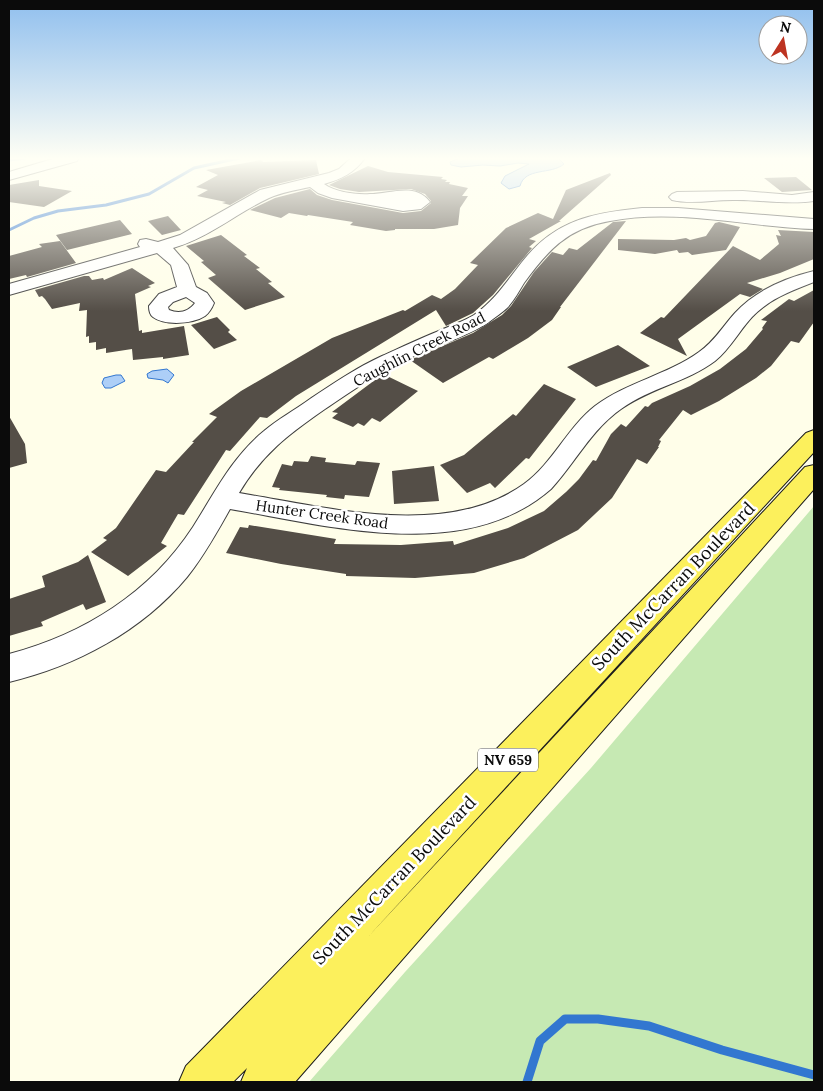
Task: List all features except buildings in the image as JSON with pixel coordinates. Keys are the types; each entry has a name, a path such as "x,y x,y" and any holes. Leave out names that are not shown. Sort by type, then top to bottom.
{"main road":[{"name":"South McCarran Boulevard","path":"202,1082 814,438"},
{"name":"South McCarran Boulevard","path":"264,1082 814,473"}],"street":[{"path":"9,290 79,269 87,256 106,247 127,243 162,247 207,230 239,209"},
{"name":"Caughlin Creek Road","path":"9,668 52,655 126,616 146,602 185,561 243,468 259,449 279,431 374,367 479,320 500,304 548,243 559,235 615,209"},
{"path":"620,209 632,225 642,228"},
{"name":"Caughlin Creek Road","path":"633,209 664,213 814,224"},
{"path":"686,230 700,224 704,215"},
{"path":"162,247 182,267 187,290"},
{"name":"Hunter Creek Road","path":"223,499 354,521 398,525 460,520 488,513 511,504 547,477 589,426 615,402 690,367 709,355 761,299 775,291 814,276"}],"green space":[{"path":"814,506 814,1082 309,1082 405,972 591,768"}],"water":[{"path":"167,369 174,375 168,383 163,380 148,378 147,374 152,371"},
{"path":"121,375 125,381 111,388 105,388 102,383 104,378"}],"waterway":[{"path":"9,230 34,218 58,211 75,209"},
{"path":"527,1082 540,1041 565,1019 598,1019 649,1026 722,1050 814,1075"}]}
